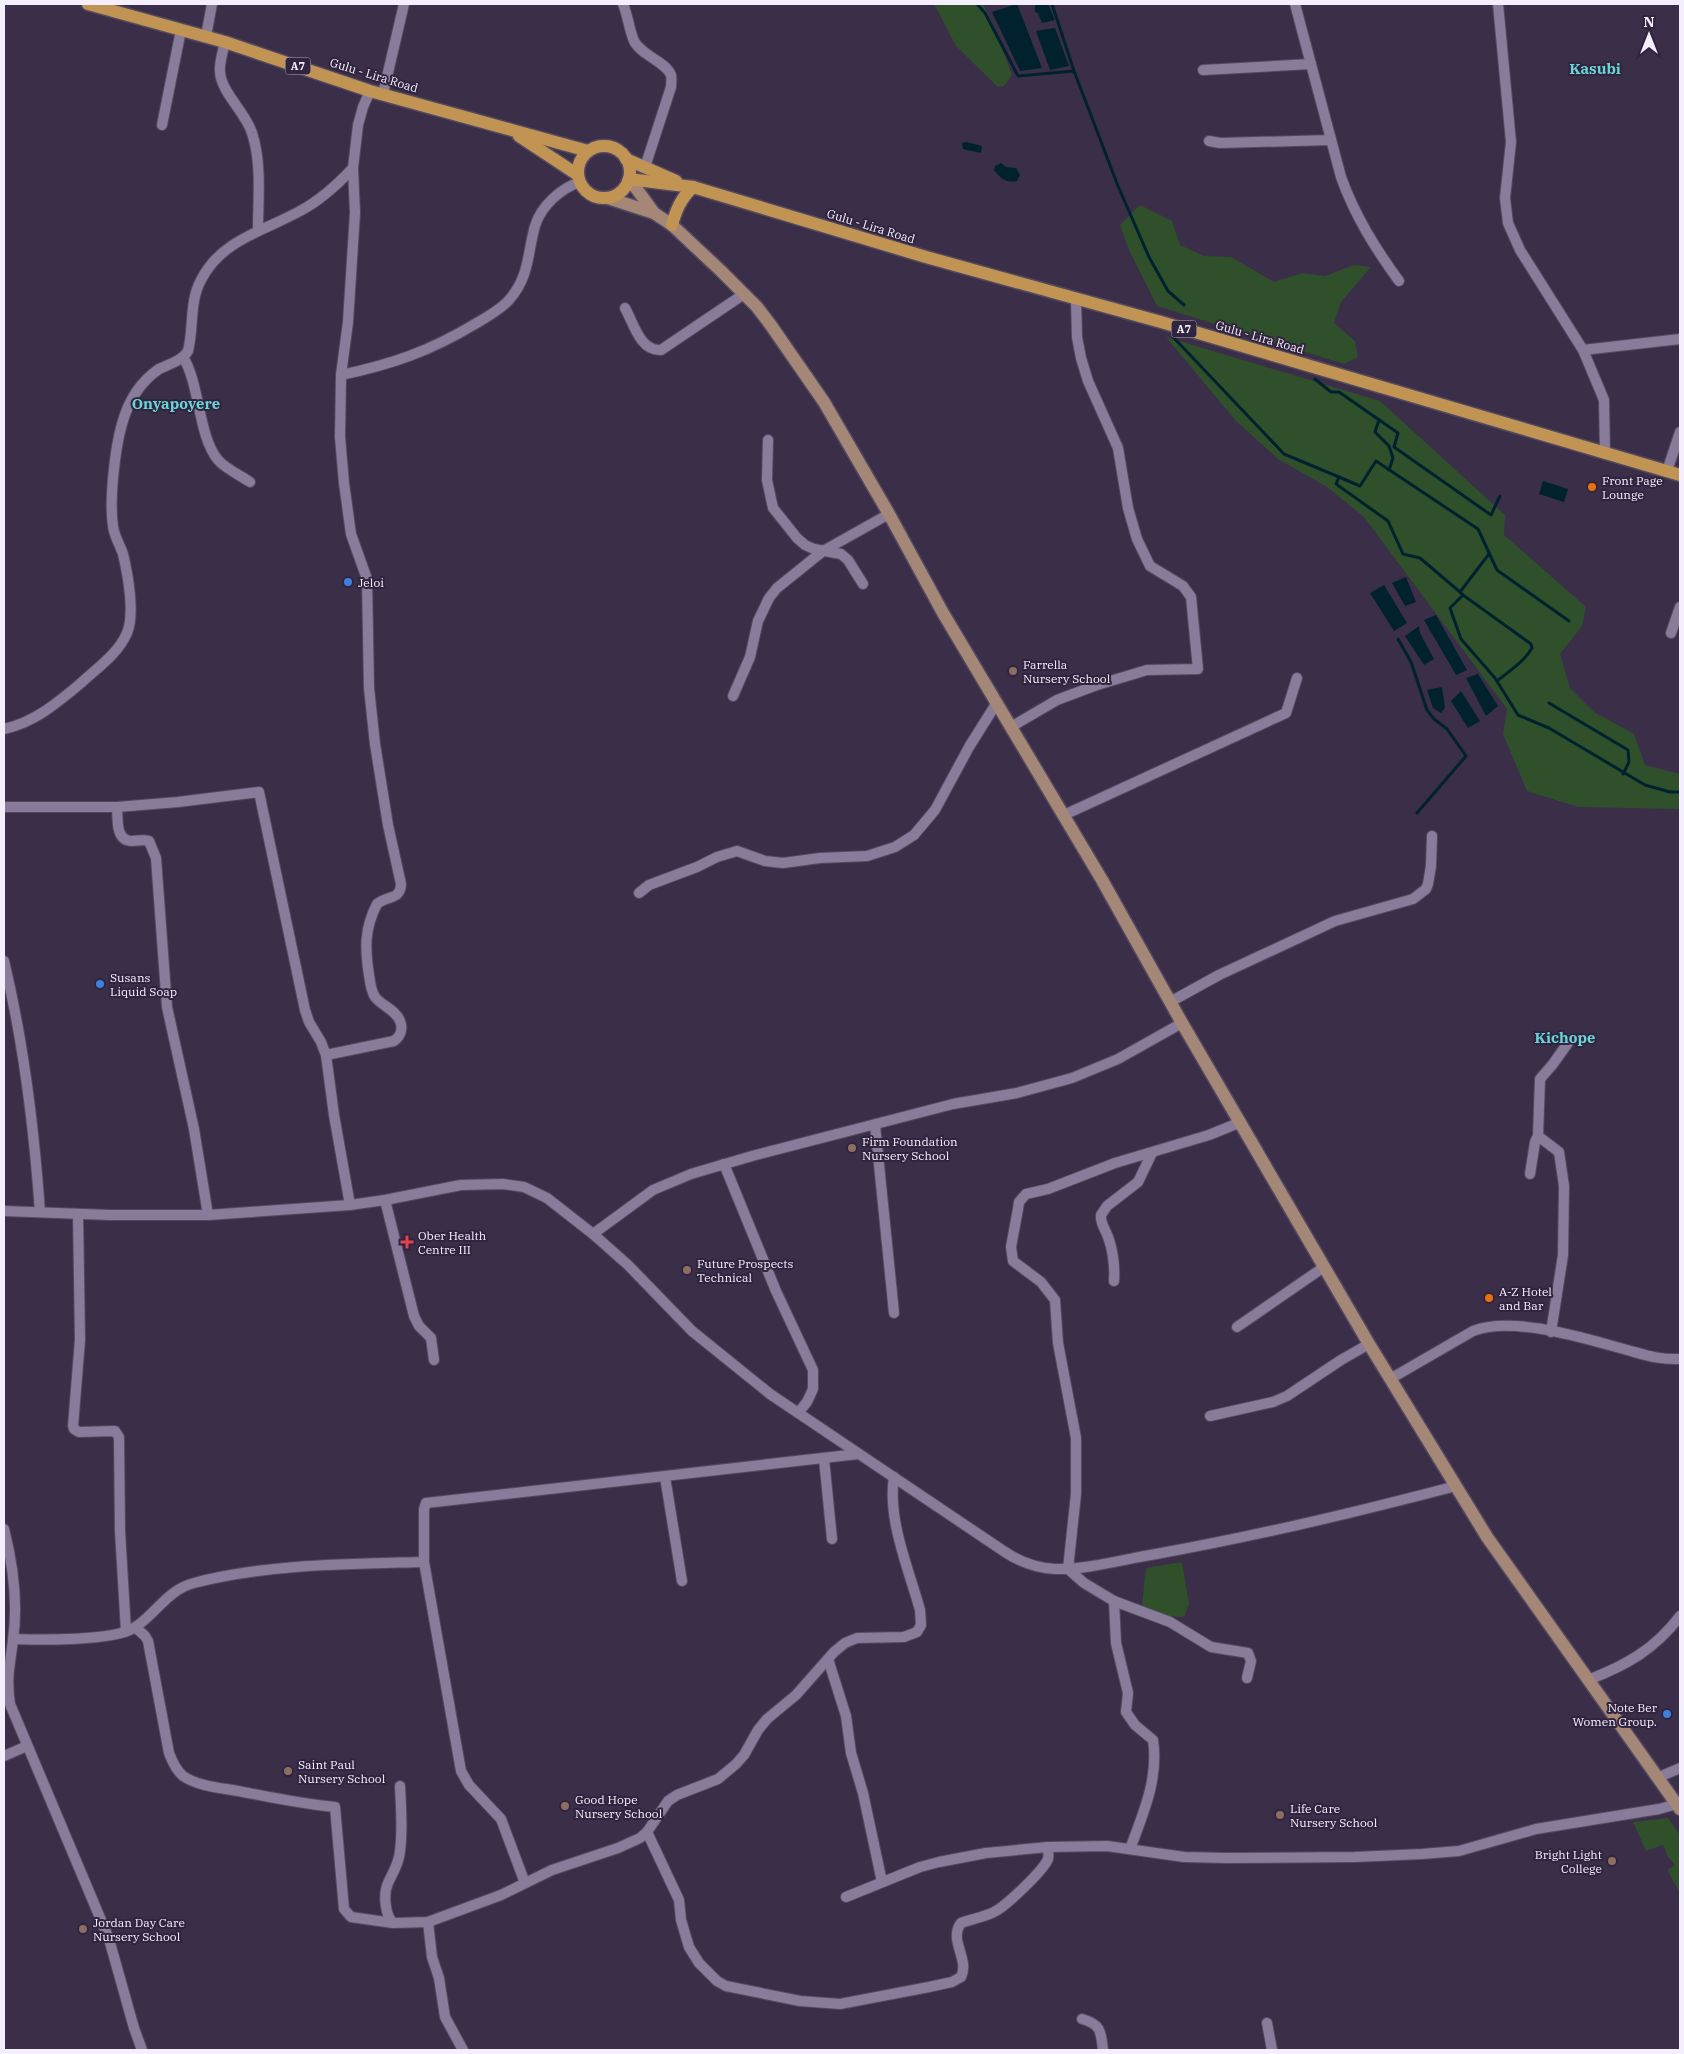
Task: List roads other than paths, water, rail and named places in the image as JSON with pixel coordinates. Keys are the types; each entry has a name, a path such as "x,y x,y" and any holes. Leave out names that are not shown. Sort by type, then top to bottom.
{"main road":[{"name":"Gulu - Lira Road","path":"88,4 103,6 206,36 370,91 508,128"},
{"name":"A7","path":"508,128 588,151 596,147 613,148 626,160 690,187"},
{"name":"A7","path":"508,128 579,179 584,190 591,195 608,198"},
{"path":"579,179 580,162 588,151"},
{"path":"608,198 617,195 624,189 628,180 629,166 626,160"},
{"name":"A7","path":"628,180 690,187"},
{"name":"Gulu - Lira Road","path":"690,187 926,257 1199,333 1680,475"},
{"path":"672,225 675,211 690,187"}],"street":[{"path":"206,36 212,4"},
{"path":"383,94 404,4"},
{"path":"623,4 635,42 644,52 666,69 670,75 671,87 645,167"},
{"path":"1295,4 1331,140 1350,202 1364,230 1399,281"},
{"path":"1498,4 1510,142 1505,198 1508,223 1520,250 1583,350 1604,400 1606,454"},
{"path":"162,125 181,30"},
{"path":"224,42 220,73 223,83 247,119 256,152 258,230"},
{"path":"1203,70 1311,64"},
{"path":"326,1055 394,1041 401,1034 398,1016 374,996 365,946 367,932 377,904 386,899 396,897 400,893 401,884 388,825 375,744 369,688 366,579 351,534 340,438 342,375 348,322 355,212 353,168 358,125 370,91"},
{"path":"1209,141 1220,143 1331,140"},
{"path":"4,729 29,720 64,698 108,658 126,634 130,624 129,593 123,555 112,525 113,478 119,435 126,410 142,385 160,369 183,357 189,348 194,301 201,279 218,257 232,244 299,212 328,193 353,168"},
{"path":"342,375 401,361 428,350 475,324 502,306 521,284 529,260 535,224 547,205 579,179"},
{"path":"628,180 654,213"},
{"path":"608,198 654,213 672,225 744,294 783,340 824,402 889,514 943,613 1064,815 1182,1023 1390,1379 1487,1537 1679,1806 1536,1829 1459,1851 1422,1854 1355,1857 1220,1858 1169,1856 1130,1849 1082,1846 1048,1847 970,1855 925,1866 846,1897"},
{"path":"625,308 645,346 653,350 662,350 744,294"},
{"path":"1011,727 1057,700 1097,685 1147,670 1198,669 1191,596 1183,586 1150,566 1142,550 1128,508 1118,448 1088,381 1080,358 1076,338 1076,299"},
{"path":"1583,350 1680,339"},
{"path":"183,357 190,370 203,422 214,453 226,467 250,482"},
{"path":"1667,471 1680,432"},
{"path":"768,440 768,489 773,508 797,538 814,549 841,554 848,560 863,584"},
{"path":"733,696 750,657 758,621 769,598 777,588 823,551 889,514"},
{"path":"1672,633 1680,607"},
{"path":"1064,815 1286,713 1297,678"},
{"path":"639,893 649,885 697,867 717,857 737,851 765,861 783,864 820,858 867,856 895,847 914,836 935,810 969,746 996,704"},
{"path":"4,808 117,807 259,792 305,1010 326,1055 334,1115 350,1205"},
{"path":"117,807 118,828 122,836 126,840 149,841 156,858 167,1007 194,1129 208,1215"},
{"path":"1170,1002 1218,975 1334,921 1413,900 1428,884 1432,836"},
{"path":"4,962 25,1062 40,1212"},
{"path":"593,1234 653,1190 691,1174 953,1104 1016,1093 1072,1078 1093,1071 1182,1023"},
{"path":"1530,1174 1535,1142 1538,1136 1540,1079 1570,1040"},
{"path":"1068,1569 1076,1480 1074,1427 1058,1343 1055,1300 1041,1282 1013,1261 1011,1247 1019,1202 1026,1194 1048,1189 1115,1163 1208,1135 1240,1122"},
{"path":"875,1125 894,1313"},
{"path":"1538,1136 1559,1152 1564,1186 1563,1254 1551,1332"},
{"path":"1114,1281 1115,1272 1109,1239 1102,1224 1101,1215 1107,1206 1138,1182 1152,1153"},
{"path":"724,1164 776,1291 813,1370 813,1389 807,1402 798,1413"},
{"path":"4,1211 78,1214 208,1215 350,1205 461,1185 512,1185 530,1190 547,1198 593,1234 628,1265 692,1331 718,1354 770,1394 1014,1558 1041,1568 1068,1569 1182,1549 1361,1511 1456,1486"},
{"path":"385,1200 414,1316 419,1326 431,1338 434,1360"},
{"path":"78,1214 80,1340 73,1426 74,1430 79,1432 115,1431 119,1437 120,1531 130,1629"},
{"path":"1237,1327 1324,1267"},
{"path":"1390,1379 1458,1339 1485,1326 1526,1327 1589,1339 1660,1360 1680,1359"},
{"path":"1210,1416 1273,1402 1288,1396 1341,1360 1369,1344"},
{"path":"525,1883 501,1819 469,1785 461,1770 424,1562 424,1509 426,1503 858,1454"},
{"path":"824,1459 832,1539"},
{"path":"665,1477 682,1581"},
{"path":"130,1629 145,1636 148,1641 169,1753 173,1764 181,1774 189,1779 210,1786 290,1801 335,1807 344,1909 350,1916 393,1923 428,1922 502,1894 574,1861 618,1848 640,1838 668,1801 677,1795 718,1779 736,1764 744,1755 758,1730 776,1711 801,1690 828,1659 850,1640 904,1637 917,1632 921,1625 920,1610 894,1511 892,1492 894,1477"},
{"path":"4,1529 11,1561 14,1639 9,1663 8,1688 10,1704 109,1939 128,2009 142,2050"},
{"path":"14,1639 52,1640 93,1637 130,1629 168,1595 194,1583 287,1569 424,1562"},
{"path":"1068,1569 1084,1583 1114,1601 1170,1622 1211,1647 1248,1653 1251,1661 1248,1678"},
{"path":"1114,1601 1116,1643 1128,1693 1126,1712 1135,1725 1152,1740 1155,1757 1153,1780 1130,1849"},
{"path":"1588,1680 1618,1668 1636,1658 1656,1642 1680,1616"},
{"path":"828,1659 846,1716 850,1753 863,1793 882,1882"},
{"path":"4,1756 27,1746"},
{"path":"1660,1777 1680,1768"},
{"path":"393,1923 387,1913 386,1888 397,1867 400,1854 402,1825 400,1786"},
{"path":"646,1832 676,1893 680,1903 684,1932 699,1963 717,1981 726,1986 814,2003 855,2002 956,1980 961,1977 963,1970 956,1934 958,1926 961,1923 1000,1908 1030,1882 1045,1864 1048,1857 1048,1847"},
{"path":"428,1922 432,1957 439,1978 445,2017 463,2050"},
{"path":"1082,2019 1093,2023 1099,2029 1103,2050"},
{"path":"1267,2023 1272,2050"}],"water":[{"path":"1017,4 1042,68 1020,71 992,12"},
{"path":"1035,4 1048,4 1055,20 1042,23 1038,13 1035,12"},
{"path":"1055,28 1069,66 1050,70 1036,31"},
{"path":"966,142 982,146 981,153 963,149 962,143"},
{"path":"1001,163 1006,167 1016,168 1020,175 1017,181 1007,181 1001,178 994,170 995,166"},
{"path":"1543,481 1568,489 1564,502 1539,494"},
{"path":"1406,577 1416,602 1405,606 1392,583"},
{"path":"1384,585 1407,623 1394,631 1370,593"},
{"path":"1436,615 1467,670 1456,675 1424,620"},
{"path":"1419,626 1420,633 1434,659 1424,665 1405,636"},
{"path":"1478,674 1498,706 1486,716 1466,678"},
{"path":"1442,687 1445,708 1441,713 1433,708 1427,690"},
{"path":"1461,691 1480,721 1468,728 1451,701"}],"waterway":[{"path":"977,4 985,13 1018,76 1074,71 1118,186 1149,257 1168,291 1184,305"},
{"path":"1052,4 1074,71"},
{"path":"1174,338 1284,454 1339,477 1336,484 1388,521 1403,554 1420,558 1463,595 1450,608 1461,639 1495,678 1518,715 1549,728 1645,785 1670,792 1680,792"},
{"path":"1315,379 1331,392 1339,392 1398,433 1394,447 1491,515 1500,496"},
{"path":"1379,420 1375,432 1389,446 1393,458 1389,470"},
{"path":"1339,477 1360,486 1376,461 1478,529 1497,570 1569,621"},
{"path":"1460,592 1489,554"},
{"path":"1463,595 1531,644 1532,648 1525,658 1497,681"},
{"path":"1398,639 1411,662 1427,710 1434,719 1447,729 1466,756 1417,813"},
{"path":"1549,703 1628,750 1629,762 1623,774"}],"place":[{"name":"Front Page Lounge","path":"1592,487"},
{"name":"Jeloi","path":"348,582"},
{"name":"Farrella Nursery School","path":"1013,671"},
{"name":"Susans Liquid Soap","path":"100,984"},
{"name":"Firm Foundation Nursery School","path":"852,1148"},
{"name":"Ober Health Centre III","path":"407,1242"},
{"name":"Future Prospects Technical","path":"687,1270"},
{"name":"A-Z Hotel and Bar","path":"1489,1298"},
{"name":"Note Ber Women Group.","path":"1667,1714"},
{"name":"Saint Paul Nursery School","path":"288,1771"},
{"name":"Good Hope Nursery School","path":"565,1806"},
{"name":"Life Care Nursery School","path":"1280,1815"},
{"name":"Bright Light College","path":"1612,1861"},
{"name":"Jordan Day Care Nursery School","path":"83,1929"}],"district":[{"name":"Kasubi","path":"1595,68"},
{"name":"Onyapoyere","path":"176,403"},
{"name":"Kichope","path":"1565,1037"}]}
